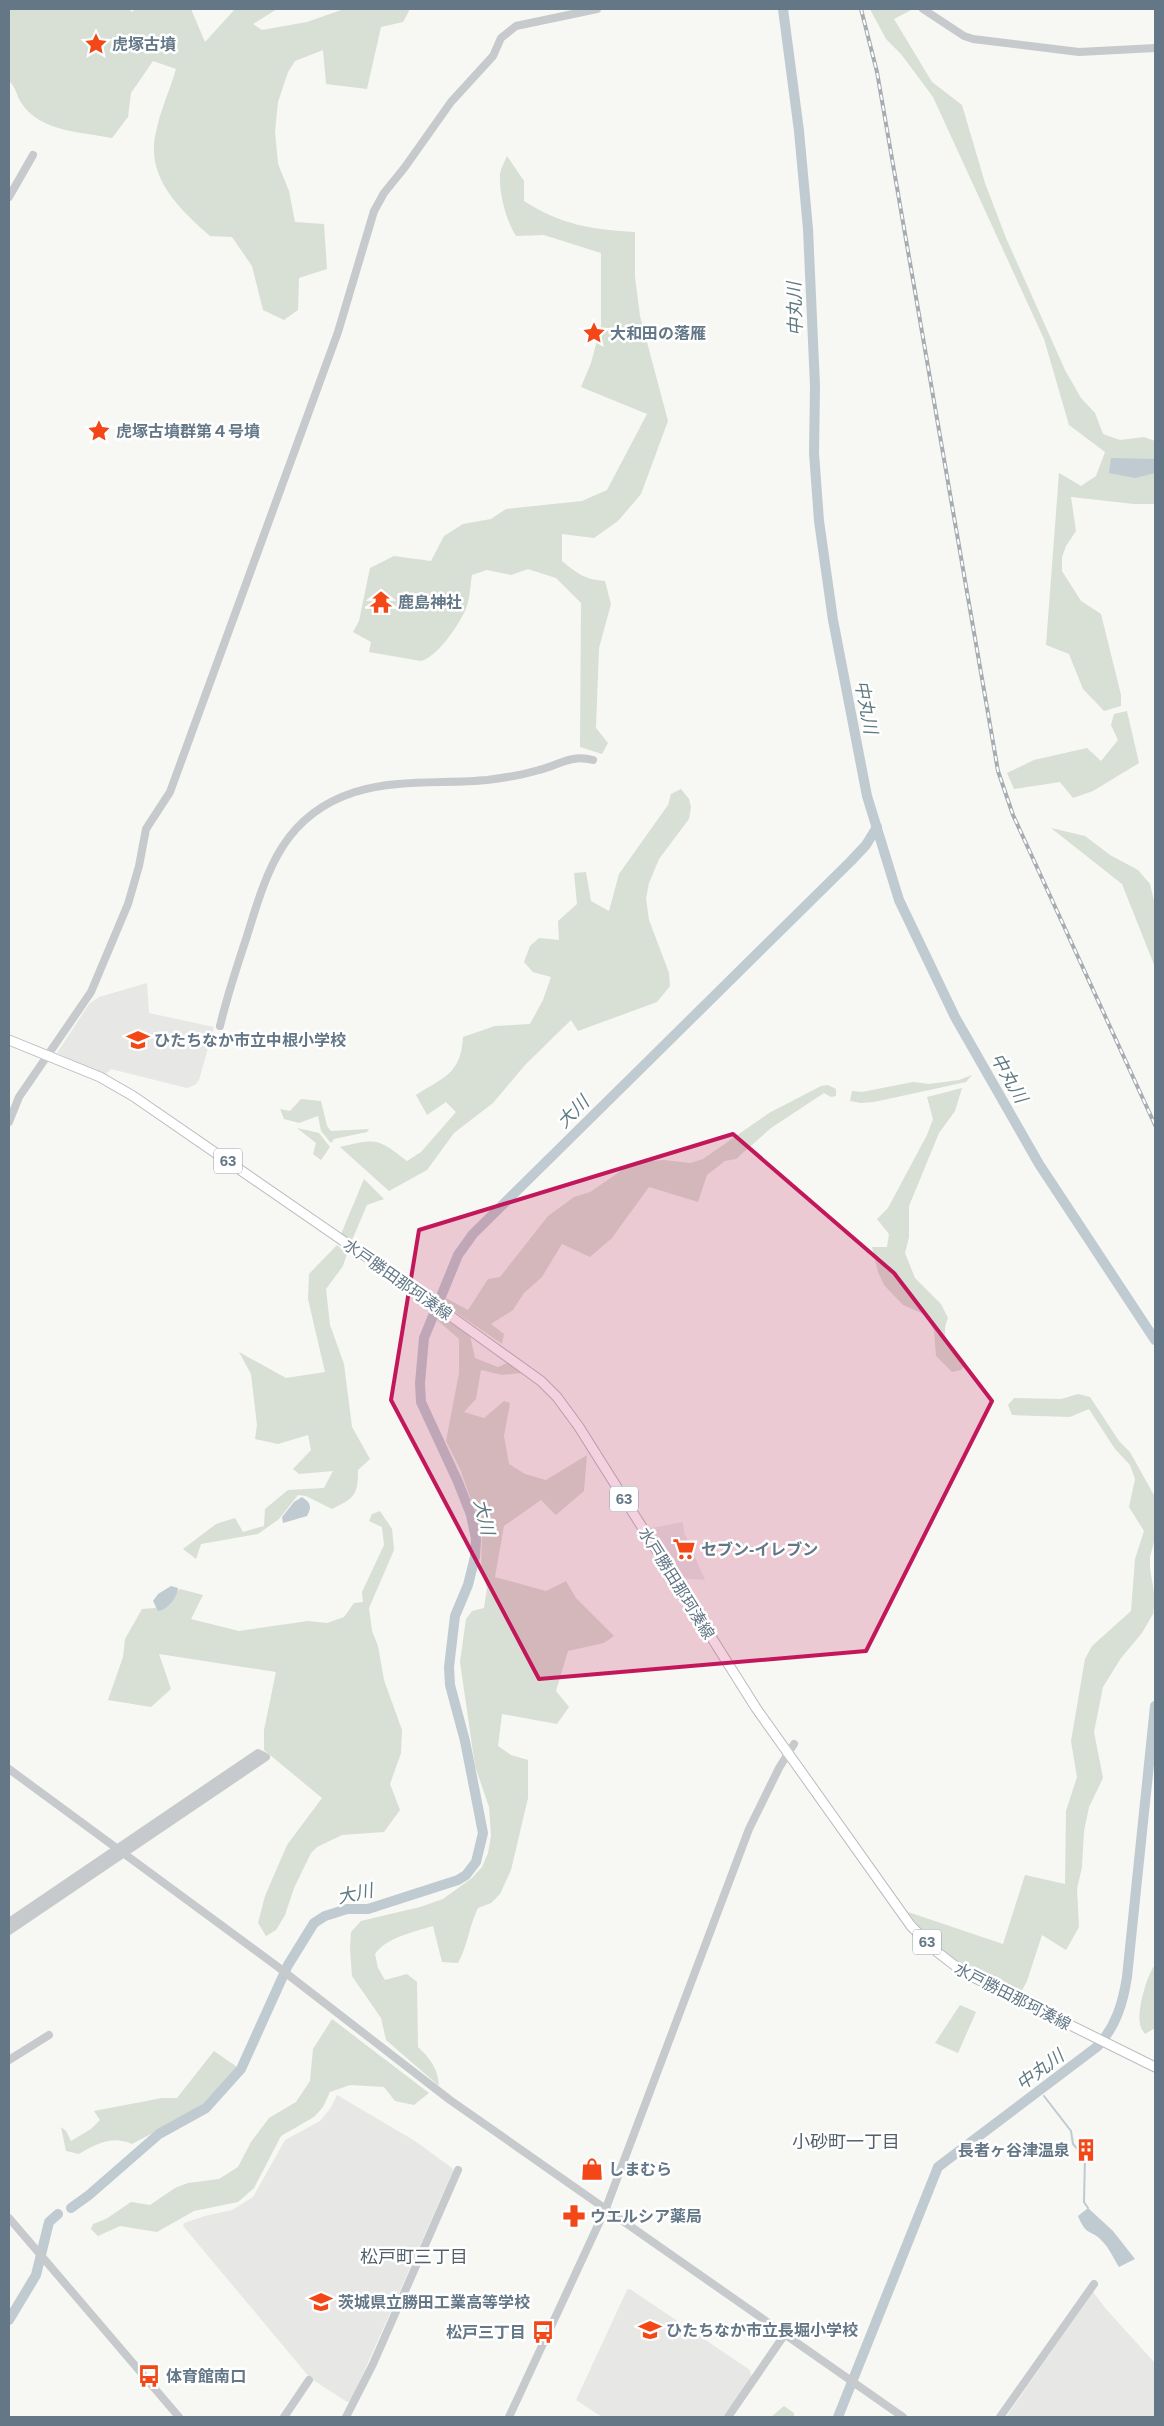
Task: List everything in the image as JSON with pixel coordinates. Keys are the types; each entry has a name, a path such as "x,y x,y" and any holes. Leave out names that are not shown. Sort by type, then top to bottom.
{"main road":[{"name":"水戸勝田那珂湊線","path":"9,1040 100,1077 133,1096 525,1368 564,1405 702,1624 788,1754 901,1913 936,1951 976,1980 1155,2067"}],"street":[{"path":"9,1122 19,1097 91,992 128,904 139,866 146,829 170,792 338,332 362,247 377,205 450,102 493,56 501,38 506,32 516,26 597,9"},
{"path":"923,9 964,36 974,39 1079,52 1155,48"},
{"path":"9,197 33,154"},
{"path":"220,1026 268,871 290,836 317,811 340,798 378,787 500,779 541,770 569,758 577,757 593,760"},
{"path":"509,2417 606,2208 749,1829 773,1780 794,1744"},
{"path":"9,1922 258,1753 266,1757 9,1931"},
{"path":"9,1769 278,1967 450,2100 903,2417"},
{"path":"9,2060 49,2035"},
{"path":"346,2417 373,2364 458,2170"},
{"path":"9,2218 179,2417"},
{"path":"1000,2417 1094,2284"},
{"path":"728,2417 785,2334"},
{"path":"284,2417 309,2380"}],"highlighted area":[{"path":"733,1134 894,1273 992,1401 866,1651 539,1679 391,1400 419,1230"}],"shaded area":[{"path":"9,9 128,9 132,12 135,9 191,9 205,42 235,9 277,9 253,24 262,30 307,22 344,9 410,9 403,22 381,27 367,89 326,84 323,50 295,61 288,72 278,102 275,132 278,164 289,191 295,222 324,224 327,269 299,278 298,310 284,320 263,310 252,266 232,237 210,236 176,203 160,178 155,163 156,132 176,69 153,61 131,93 128,117 112,138 75,132 51,125 30,113 22,104 14,86 9,81"},
{"path":"870,9 913,9 894,19 932,82 962,105 985,183 1006,238 1065,370 1081,398 1095,413 1103,434 1120,440 1144,437 1155,441 1155,504 1134,504 1071,497 1076,531 1066,546 1062,557 1062,571 1081,601 1101,614 1121,695 1121,706 1104,711 1083,689 1069,654 1046,645 1059,473 1081,486 1096,476 1105,452 1069,425 1044,339 933,97 901,54 886,39"},
{"path":"507,156 524,181 524,201 537,209 577,224 605,230 635,232 635,277 640,316 668,421 641,494 618,521 594,538 562,534 562,561 582,575 605,581 611,604 599,648 596,728 608,743 602,754 580,747 581,603 556,578 528,569 511,575 487,570 472,575 468,603 462,617 434,654 421,661 369,652 371,642 353,632 359,621 370,568 394,556 431,561 444,536 463,524 491,519 506,509 582,501 607,490 647,414 581,387 591,363 601,326 601,253 544,235 516,236 506,215 501,190 500,174"},
{"path":"1111,458 1155,459 1155,473 1135,478 1109,473"},
{"path":"1127,711 1139,763 1093,791 1073,798 1060,782 1014,789 1007,773 1034,760 1087,748 1101,761 1118,740 1111,725 1114,714"},
{"path":"681,789 689,799 691,807 689,819 659,859 649,883 646,898 649,920 669,973 670,986 657,1002 578,1031 571,1020 525,1065 493,1103 454,1133 427,1170 389,1191 340,1147 369,1141 376,1142 383,1144 407,1161 421,1152 456,1112 446,1102 427,1115 416,1095 443,1078 455,1067 462,1049 463,1037 495,1026 530,1024 543,1000 551,977 533,972 524,962 530,946 539,938 559,940 558,921 577,904 574,873 586,872 591,901 609,911 619,874 668,805 671,794"},
{"path":"1051,828 1085,836 1110,855 1138,870 1150,884 1155,905 1155,967 1122,884"},
{"name":"ひたちなか市立中根小学校","path":"147,983 149,1013 214,1027 199,1080 195,1085 187,1088 111,1069 105,1075 57,1053 89,1004 99,997"},
{"path":"972,1075 966,1082 874,1102 861,1103 850,1101 852,1091 862,1092 913,1082 929,1084 959,1080"},
{"path":"828,1085 836,1089 836,1096 831,1097 824,1093 771,1128 736,1159 725,1161 707,1175 698,1202 649,1187 612,1238 590,1257 562,1244 542,1277 524,1293 513,1310 491,1324 504,1334 502,1344 445,1305 446,1298 468,1310 488,1279 500,1277 548,1216 574,1197 590,1192 634,1162 664,1160 690,1163 703,1159 769,1113 821,1086"},
{"path":"962,1088 955,1111 939,1133 909,1206 909,1237 905,1253 915,1278 941,1304 948,1318 945,1332 946,1338 951,1348 965,1365 961,1370 952,1372 936,1356 934,1331 926,1315 903,1305 884,1285 878,1272 872,1247 887,1247 889,1234 877,1219 888,1208 927,1135 933,1119 927,1097"},
{"path":"301,1099 321,1101 327,1126 331,1131 369,1129 367,1132 334,1139 331,1143 321,1131 318,1116 299,1123 284,1119 280,1109 290,1111"},
{"path":"297,1128 319,1133 330,1147 321,1160 313,1154 316,1143"},
{"path":"364,1179 384,1199 367,1205 352,1240 341,1234"},
{"path":"337,1245 347,1254 343,1266 326,1289 330,1325 344,1364 352,1427 370,1459 358,1470 356,1491 350,1499 332,1509 306,1496 298,1495 279,1519 258,1534 201,1544 196,1559 183,1549 216,1524 235,1518 243,1532 264,1526 265,1509 288,1490 324,1488 333,1471 299,1474 293,1469 311,1450 308,1435 278,1444 255,1439 257,1425 251,1374 239,1352 286,1378 325,1372 308,1299 309,1274"},
{"path":"439,1318 449,1321 470,1335 475,1358 498,1367 509,1362 523,1373 502,1375 481,1370 476,1399 464,1412 484,1418 504,1401 510,1403 504,1436 509,1464 525,1474 546,1480 587,1455 584,1491 556,1515 541,1500 504,1526 495,1577 546,1591 566,1581 576,1598 614,1636 604,1643 568,1651 556,1691 569,1707 557,1724 502,1714 498,1746 511,1755 528,1760 528,1798 511,1870 500,1894 491,1903 478,1908 458,1963 442,1962 433,1926 394,1939 386,1943 375,1954 378,1968 385,1980 407,1974 417,1982 418,2047 433,2064 439,2086 386,2040 381,2018 352,1976 350,1949 351,1932 361,1921 420,1907 443,1899 472,1878 482,1867 488,1853 491,1836 489,1807 475,1766 460,1662 466,1619 472,1611 484,1608 487,1588 481,1570 482,1530 460,1469 446,1441 459,1373 459,1339 437,1320"},
{"path":"1078,1394 1090,1397 1119,1441 1130,1452 1155,1497 1155,1538 1150,1557 1150,1568 1155,1599 1153,1614 1142,1633 1121,1658 1103,1687 1094,1732 1103,1778 1089,1807 1084,1831 1082,1867 1077,1889 1079,1927 1066,1950 1042,1935 1027,1981 1019,1996 957,1961 931,1939 908,1912 1003,1944 1025,1875 1065,1884 1066,1811 1077,1777 1071,1741 1085,1659 1092,1646 1131,1611 1135,1559 1144,1531 1129,1507 1135,1479 1130,1465 1115,1449 1089,1409 1070,1417 1012,1415 1008,1405 1014,1398 1061,1399"},
{"path":"302,1497 310,1505 307,1516 283,1523 282,1517 294,1502"},
{"path":"380,1511 392,1529 394,1550 369,1608 372,1631 378,1646 384,1680 402,1730 401,1753 390,1784 400,1810 384,1832 342,1835 317,1847 311,1853 294,1888 285,1915 276,1930 266,1936 258,1923 265,1896 287,1845 322,1798 264,1750 264,1730 276,1672 159,1654 171,1689 151,1707 108,1700 123,1657 125,1639 142,1609 155,1608 180,1589 203,1595 191,1619 239,1631 308,1621 327,1623 344,1617 354,1603 363,1602 362,1592 384,1545 382,1527 369,1521 372,1514"},
{"path":"683,1522 684,1532 705,1580 676,1578 646,1529"},
{"path":"171,1586 178,1588 176,1596 168,1606 158,1611 153,1601 158,1594"},
{"path":"1155,1965 1155,2028 1145,2034 1139,2017 1141,2002 1146,1984"},
{"path":"960,2005 976,2012 958,2053 935,2043"},
{"path":"332,2019 429,2093 414,2105 395,2101 384,2087 350,2085 330,2092 323,2107 314,2117 281,2136 254,2188 238,2202 194,2211 157,2232 120,2226 98,2236 91,2229 93,2224 106,2219 131,2202 150,2205 175,2188 188,2183 219,2179 238,2167 251,2142 269,2118 296,2102 310,2081 313,2049"},
{"path":"214,2051 237,2067 205,2105 132,2144 118,2140 98,2144 79,2154 66,2151 61,2127 66,2131 71,2141 91,2129 100,2120 94,2111 162,2098 177,2098"},
{"name":"茨城県立勝田工業高等学校","path":"337,2095 415,2141 452,2168 453,2171 351,2401 347,2402 310,2378 183,2226 184,2223 205,2216 232,2210 253,2197 285,2140 320,2121 330,2109"},
{"path":"1088,2208 1113,2231 1135,2259 1119,2267 1105,2244 1081,2223 1078,2216"},
{"name":"ひたちなか市立長堀小学校","path":"630,2289 750,2370 752,2378 723,2417 602,2417 576,2400 627,2290"},
{"path":"1093,2292 1155,2363 1155,2417 1006,2417"},
{"path":"784,2406 794,2413 794,2417 771,2417"}],"waterway":[{"name":"中丸川","path":"783,9 799,131 808,229 815,386 814,453 819,521 833,620 867,796 899,900 955,1017 1039,1164 1155,1340"},
{"name":"大川","path":"71,2208 89,2195 159,2134 206,2108 241,2069 288,1965 314,1923 325,1916 347,1909 368,1909 458,1880 466,1875 476,1862 483,1833 465,1741 450,1685 449,1667 455,1616 468,1585 475,1557 476,1539 471,1515 458,1482 421,1402 420,1383 424,1338 458,1255 473,1234 851,861 866,845 877,827"},
{"name":"中丸川","path":"838,2417 938,2167 1098,2046 1114,2022 1121,2005 1127,1977 1155,1706"},
{"path":"1044,2096 1071,2131 1073,2144 1085,2157 1084,2202 1088,2208"},
{"name":"大川","path":"9,2320 36,2275 49,2222 58,2214"}],"railway":[{"path":"861,9 877,72 998,771 1013,815 1155,1125"}],"place":[{"name":"虎塚古墳","path":"96,44"},
{"name":"大和田の落雁","path":"594,333"},
{"name":"虎塚古墳群第４号墳","path":"99,431"},
{"name":"鹿島神社","path":"381,602"},
{"name":"ひたちなか市立中根小学校","path":"138,1040"},
{"name":"セブン-イレブン","path":"684,1549"},
{"name":"長者ヶ谷津温泉","path":"1086,2150"},
{"name":"しまむら","path":"592,2169"},
{"name":"ウエルシア薬局","path":"574,2216"},
{"name":"茨城県立勝田工業高等学校","path":"321,2302"},
{"name":"ひたちなか市立長堀小学校","path":"650,2330"},
{"name":"松戸三丁目","path":"543,2332"},
{"name":"体育館南口","path":"149,2376"}],"district":[{"name":"小砂町一丁目","path":"846,2142"},
{"name":"松戸町三丁目","path":"414,2257"}]}
